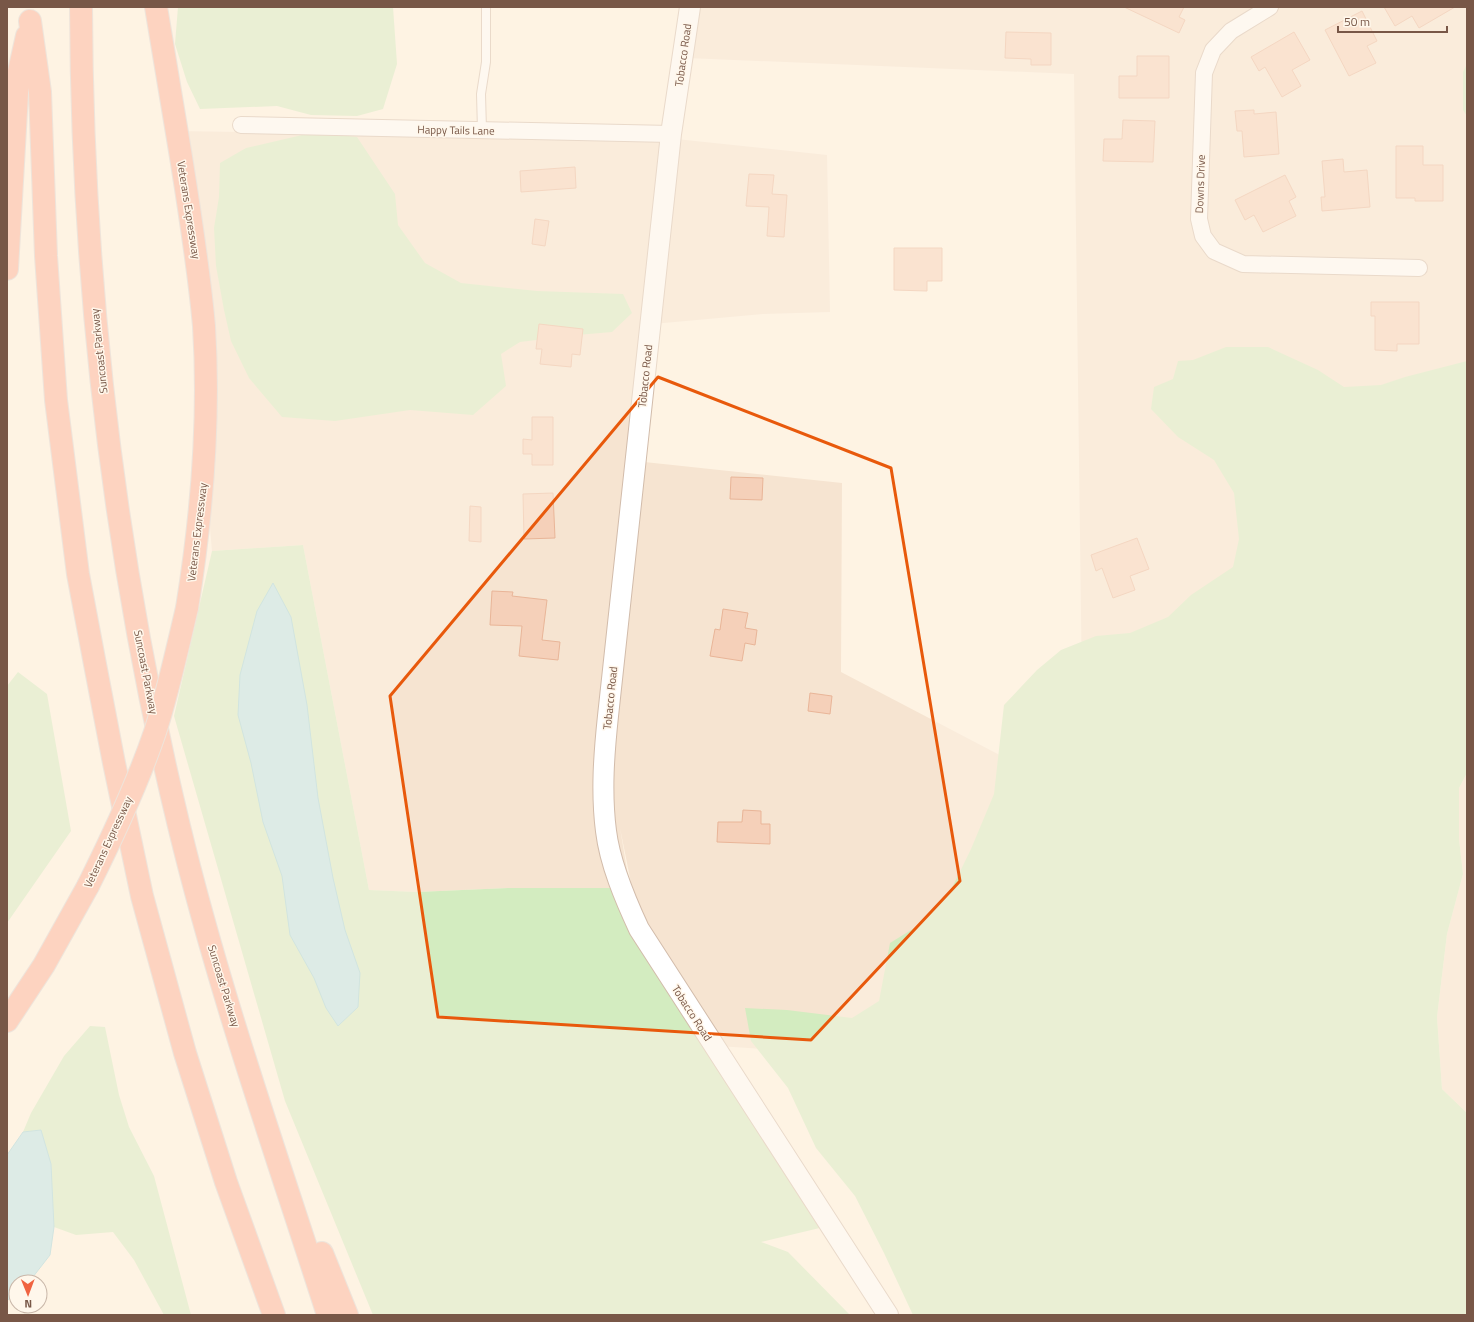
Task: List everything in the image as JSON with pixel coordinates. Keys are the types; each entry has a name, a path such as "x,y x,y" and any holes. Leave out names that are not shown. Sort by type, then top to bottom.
{"highway":[{"name":"Suncoast Parkway","path":"81,7 83,132 89,244 98,348 110,454 124,554 142,652 180,828 212,946 268,1130 328,1315"},
{"name":"Veterans Expressway","path":"7,1020 44,965 88,886 127,804 155,733 173,670 187,608 196,557 202,498 206,429 206,367 204,327 191,216 156,7"},
{"path":"7,268 18,76 30,14"},
{"path":"30,14 40,92 46,256 56,400 78,574 114,763 142,896 185,1053 226,1182 274,1315"},
{"path":"268,1130 327,1264 347,1315"},
{"path":"226,1182 259,1315"}],"street":[{"name":"Tobacco Road","path":"690,7 671,134 603,761 603,798 606,832 620,885 639,929 888,1315"},
{"name":"Downs Drive","path":"1270,7 1232,31 1217,45 1213,50 1204,73 1199,219 1203,236 1214,251 1243,264 1420,268"},
{"name":"Happy Tails Lane","path":"241,125 671,134"}],"lane":[{"path":"482,130 481,94 486,62 486,7"}],"highlighted area":[{"path":"658,377 891,468 960,881 811,1040 438,1017 390,696"}],"shaded area":[{"path":"692,7 1467,7 1467,642 1082,689 1074,74 687,58"},
{"path":"176,131 676,139 827,155 830,312 763,314 653,324 635,461 842,483 841,672 1055,784 921,975 836,1054 718,1046 651,942 634,898 620,828 630,888 508,888 417,892 369,890 303,545 212,551"},
{"path":"1467,773 1467,1113 1442,1089 1437,1017 1447,934 1463,874 1459,839 1459,788"}],"green space":[{"path":"178,7 393,7 397,64 383,109 357,116 311,115 277,106 200,109 187,82 175,44"},
{"path":"1467,64 1467,116 1463,110 1463,72"},
{"path":"315,132 357,137 395,194 398,225 425,263 461,283 537,291 623,294 632,313 612,332 520,342 501,354 506,386 473,415 410,410 335,421 282,417 249,378 231,341 216,266 214,228 219,197 220,163 246,148"},
{"path":"1226,347 1268,347 1318,370 1344,387 1381,385 1405,377 1467,361 1467,773 1459,788 1459,839 1463,874 1447,934 1437,1017 1442,1089 1467,1113 1467,1315 913,1315 855,1196 816,1148 788,1088 751,1041 745,1008 787,1010 852,1018 879,1001 890,943 916,927 950,892 971,849 994,794 1004,705 1037,670 1061,650 1096,636 1130,633 1168,617 1191,595 1233,567 1239,539 1234,493 1214,460 1178,437 1151,409 1154,387 1173,379 1178,361 1193,360"},
{"path":"303,545 369,890 417,892 508,888 630,888 651,942 828,1226 761,1242 788,1252 850,1315 373,1315 285,1101 174,716 212,551"},
{"path":"18,672 47,694 71,831 7,923 7,686"},
{"path":"90,1026 105,1027 119,1095 129,1127 154,1176 191,1315 164,1315 134,1260 113,1232 76,1235 54,1227 51,1164 41,1130 23,1132 31,1113 64,1056"}],"water":[{"path":"273,583 291,617 307,705 318,798 333,878 345,930 360,973 358,1007 338,1026 326,1008 314,978 290,935 282,876 263,822 251,763 238,715 240,675 257,611"},
{"path":"41,1130 51,1164 54,1227 50,1255 35,1274 8,1274 7,1300 7,1155 23,1132"}],"building":[{"path":"1124,7 1184,7 1179,17 1185,20 1179,33"},
{"path":"1384,7 1455,7 1419,28 1412,16 1395,26"},
{"path":"1362,11 1377,41 1367,46 1376,63 1349,76 1325,30"},
{"path":"1006,32 1051,33 1051,65 1031,65 1031,59 1005,58"},
{"path":"1294,32 1310,60 1292,70 1301,86 1282,97 1265,67 1259,71 1251,57"},
{"path":"1137,56 1169,56 1169,98 1119,98 1119,76 1137,76"},
{"path":"1254,110 1254,114 1276,112 1279,154 1244,157 1242,131 1237,131 1235,111"},
{"path":"1123,120 1155,121 1153,162 1103,161 1104,139 1122,139"},
{"path":"1396,146 1423,146 1423,165 1443,165 1443,201 1415,201 1415,198 1396,198"},
{"path":"1343,159 1344,172 1367,170 1370,207 1322,211 1321,197 1325,197 1322,161"},
{"path":"575,167 576,188 521,192 520,171"},
{"path":"749,174 774,175 772,194 787,195 784,237 767,236 769,207 746,206"},
{"path":"1285,175 1296,197 1289,201 1296,216 1263,232 1254,215 1245,220 1235,200"},
{"path":"535,219 549,221 545,246 532,244"},
{"path":"894,248 942,248 942,281 927,281 927,291 894,290"},
{"path":"1371,302 1419,302 1419,344 1397,344 1397,351 1375,350 1375,316 1371,316"},
{"path":"539,324 583,329 580,355 572,354 571,367 540,364 542,349 536,349"},
{"path":"532,417 553,417 553,465 532,465 532,454 523,454 523,439 532,440"},
{"path":"731,477 763,478 762,500 730,499"},
{"path":"553,493 555,538 524,539 523,494"},
{"path":"470,506 481,507 481,542 469,541"},
{"path":"1137,538 1149,569 1130,576 1135,590 1113,598 1102,568 1096,571 1091,555"},
{"path":"492,591 513,592 512,596 547,600 542,640 560,642 558,660 519,656 522,626 490,625"},
{"path":"723,609 748,613 745,628 757,630 755,645 745,643 742,661 710,656 715,629 720,630"},
{"path":"810,693 832,696 830,714 808,711"},
{"path":"743,810 761,811 761,824 770,824 770,844 717,842 718,822 742,822"}]}
